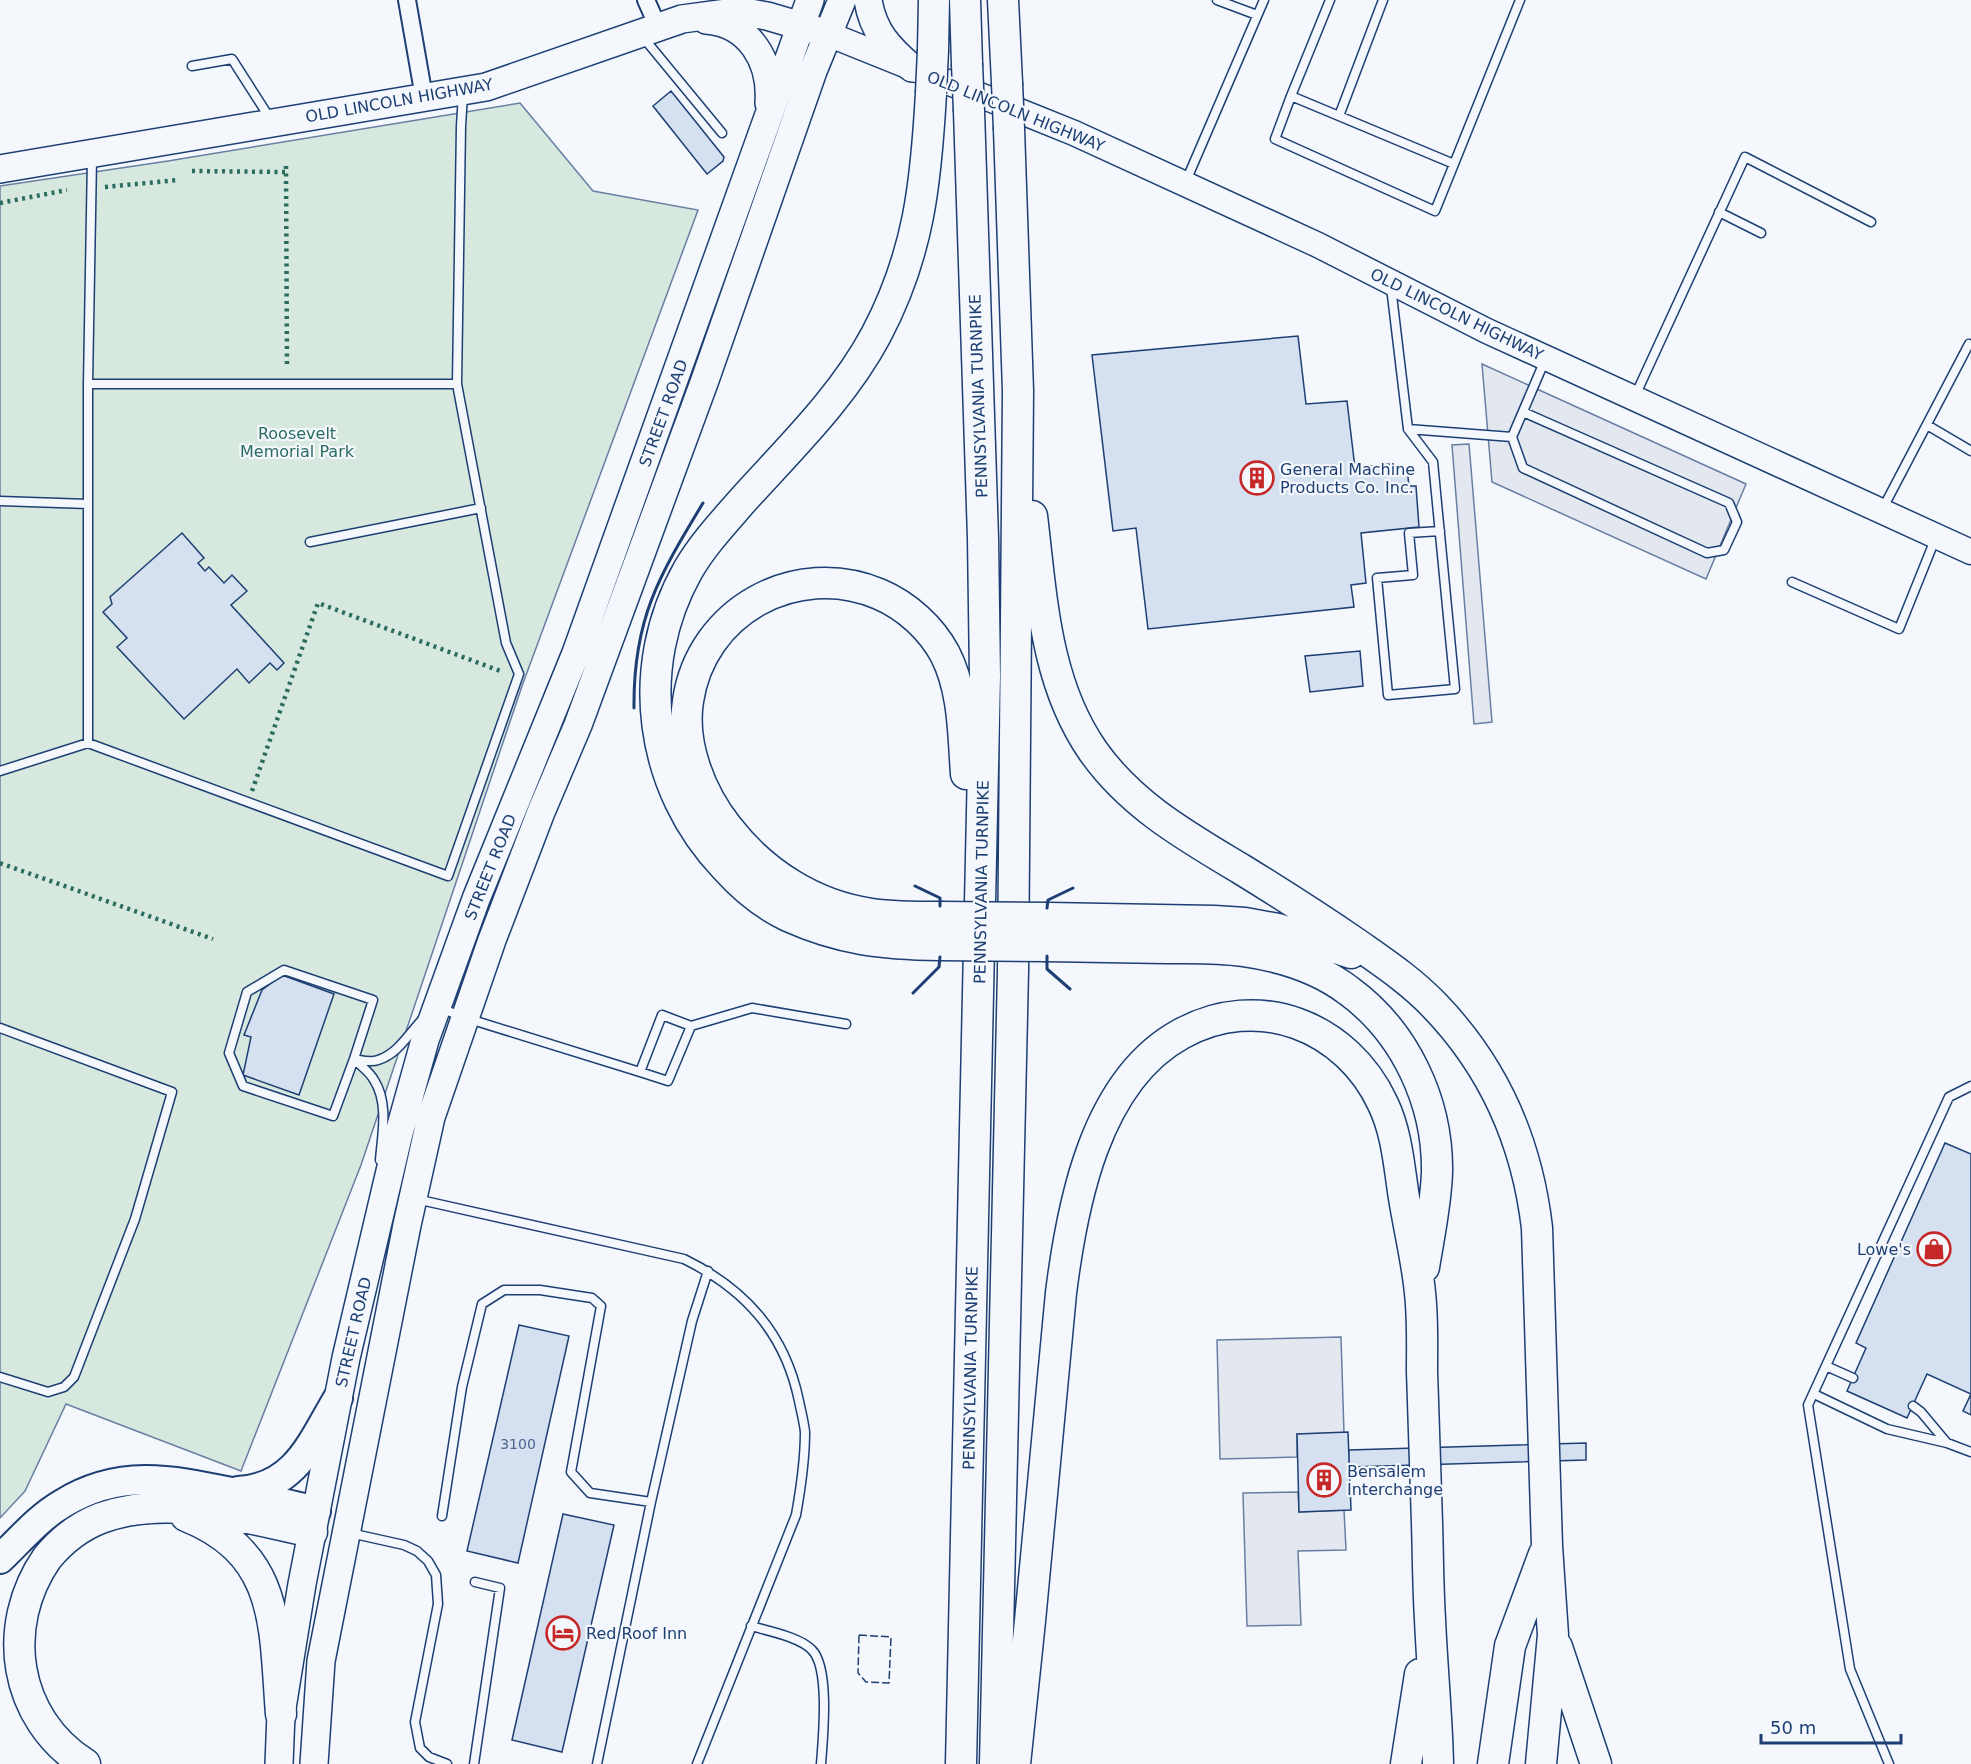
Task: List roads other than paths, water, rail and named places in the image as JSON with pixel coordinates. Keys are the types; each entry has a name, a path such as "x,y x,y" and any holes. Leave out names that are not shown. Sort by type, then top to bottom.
{"highway":[{"path":"934,0 922,59 931,93 927,158 920,211 903,276 890,307 875,337 838,392 719,527 690,567 678,590 659,645 654,699 662,754 670,781 683,810 699,837 737,880 785,914 839,935 865,941 884,943 940,931 1047,932 1214,921 1245,923 1278,929 1388,966"},
{"name":"PENNSYLVANIA TURNPIKE","path":"961,1764 985,676 983,538 965,0"},
{"name":"PENNSYLVANIA TURNPIKE","path":"995,1764 1013,982 1018,391 1003,0"},
{"path":"1018,391 1042,602 1051,657 1067,706 1093,752 1128,793 1169,826 1306,909 1388,966 1433,1004 1469,1048 1503,1106 1525,1159 1537,1228 1547,1546 1553,1635 1541,1764"},
{"path":"940,931 830,903 798,890 756,860 722,820 708,797 691,753 687,735 687,703 695,671 702,656 723,627 749,605 763,597 797,585 833,582 850,585 868,590 901,606 915,616 937,642 952,670 960,703 980,954"},
{"path":"1047,932 1271,956 1322,975 1347,989 1369,1007 1404,1051 1426,1099 1432,1124 1437,1172 1420,1294"},
{"path":"1015,1764 1066,1249 1083,1177 1093,1146 1122,1091 1138,1069 1171,1039 1189,1029 1226,1018 1261,1016 1294,1022 1326,1036 1340,1047 1353,1059 1375,1087 1390,1122 1420,1294 1430,1618 1438,1764"},
{"path":"230,1492 259,1488 285,1476 305,1454 338,1398"},
{"path":"0,1559 44,1517 79,1494 98,1486 143,1479 165,1479 230,1492 314,1522"},
{"path":"85,1764 60,1744 32,1708 24,1690 16,1653 20,1610 27,1590 38,1570 66,1538 83,1526 122,1512 174,1507 314,1522"},
{"path":"145,1510 175,1513 204,1523 237,1546 251,1563 268,1598 273,1618 281,1714"},
{"path":"1494,1764 1510,1646 1547,1546"},
{"path":"1406,1764 1430,1618"},
{"path":"1553,1635 1596,1764"}],"main road":[{"name":"STREET ROAD","path":"314,1764 321,1661 431,1117 492,940 541,812 578,725 705,380 776,174 842,0"},
{"path":"868,0 877,29 888,48 922,59"},
{"name":"OLD LINCOLN HIGHWAY","path":"0,169 486,87 687,19 734,12 767,16 806,12 828,34 922,59 1074,133 1318,245 1487,331 1971,552"},
{"name":"STREET ROAD","path":"279,1764 281,1714 338,1398 386,1188 436,1007 476,899 576,653 806,12"},
{"path":"687,19 722,21 735,26 748,38 759,52 766,69 769,88 768,114"},
{"path":"314,1522 347,1532"}],"street":[{"path":"407,0 424,97"},
{"path":"646,0 649,30"}],"lane":[{"path":"1217,0 1257,15"},
{"path":"1185,184 1264,0"},
{"path":"1330,0 1275,139 1435,210 1520,0"},
{"path":"1339,116 1383,0"},
{"path":"649,30 722,133"},
{"path":"192,66 232,60 273,123"},
{"path":"0,771 88,743 448,876 519,674 506,643 457,384 463,91"},
{"path":"1291,96 1454,164"},
{"path":"88,743 88,384 92,155"},
{"path":"1635,397 1745,157 1871,222"},
{"path":"1719,212 1761,233"},
{"path":"1390,282 1408,429 1433,462 1440,531 1455,689 1388,695 1377,578 1413,575 1409,533 1440,531"},
{"path":"1881,511 1971,345"},
{"path":"1523,412 1729,503 1737,522 1724,550 1707,553 1522,468 1512,437 1546,357"},
{"path":"88,384 457,384"},
{"path":"1927,425 1971,451"},
{"path":"1408,429 1512,437"},
{"path":"0,501 88,504"},
{"path":"310,542 481,508"},
{"path":"1791,582 1899,629 1936,536"},
{"path":"284,970 373,1000 354,1059 333,1116 243,1086 229,1053 247,993 284,970"},
{"path":"354,1059 376,1061 396,1051 410,1031 436,1007 668,1081 691,1026"},
{"path":"640,1072 662,1015 691,1026 752,1008 846,1024"},
{"path":"0,1028 172,1092 135,1219 74,1377 64,1387 48,1392 0,1377"},
{"path":"354,1059 374,1079 381,1097 383,1118 380,1161 386,1188"},
{"path":"1889,1764 1850,1670 1808,1405 1949,1097 1971,1086"},
{"path":"413,1198 684,1259 708,1271 734,1289 774,1335 795,1382 805,1430 803,1478 796,1515 697,1764"},
{"path":"597,1764 651,1502 692,1321 708,1271"},
{"path":"442,1516 462,1387 482,1304 504,1290 540,1290 592,1298 602,1306 571,1472 590,1493 651,1502"},
{"path":"1826,1366 1853,1378"},
{"path":"1814,1394 1887,1429 1947,1443 1971,1452"},
{"path":"1913,1406 1921,1412 1947,1443"},
{"path":"347,1532 411,1548 428,1562 436,1575 438,1604 415,1722 420,1748 429,1756 447,1764"},
{"path":"474,1582 500,1588 474,1764"},
{"path":"751,1626 801,1642 813,1650 817,1657 820,1665 823,1700 821,1764"}],"place":[{"name":"General Machine Products Co. Inc.","path":"1257,478"},
{"name":"Lowe's","path":"1934,1249"},
{"name":"Bensalem Interchange","path":"1324,1480"},
{"name":"Red Roof Inn","path":"563,1633"}],"park label":[{"name":"Roosevelt Memorial Park","path":"297,442"}]}
